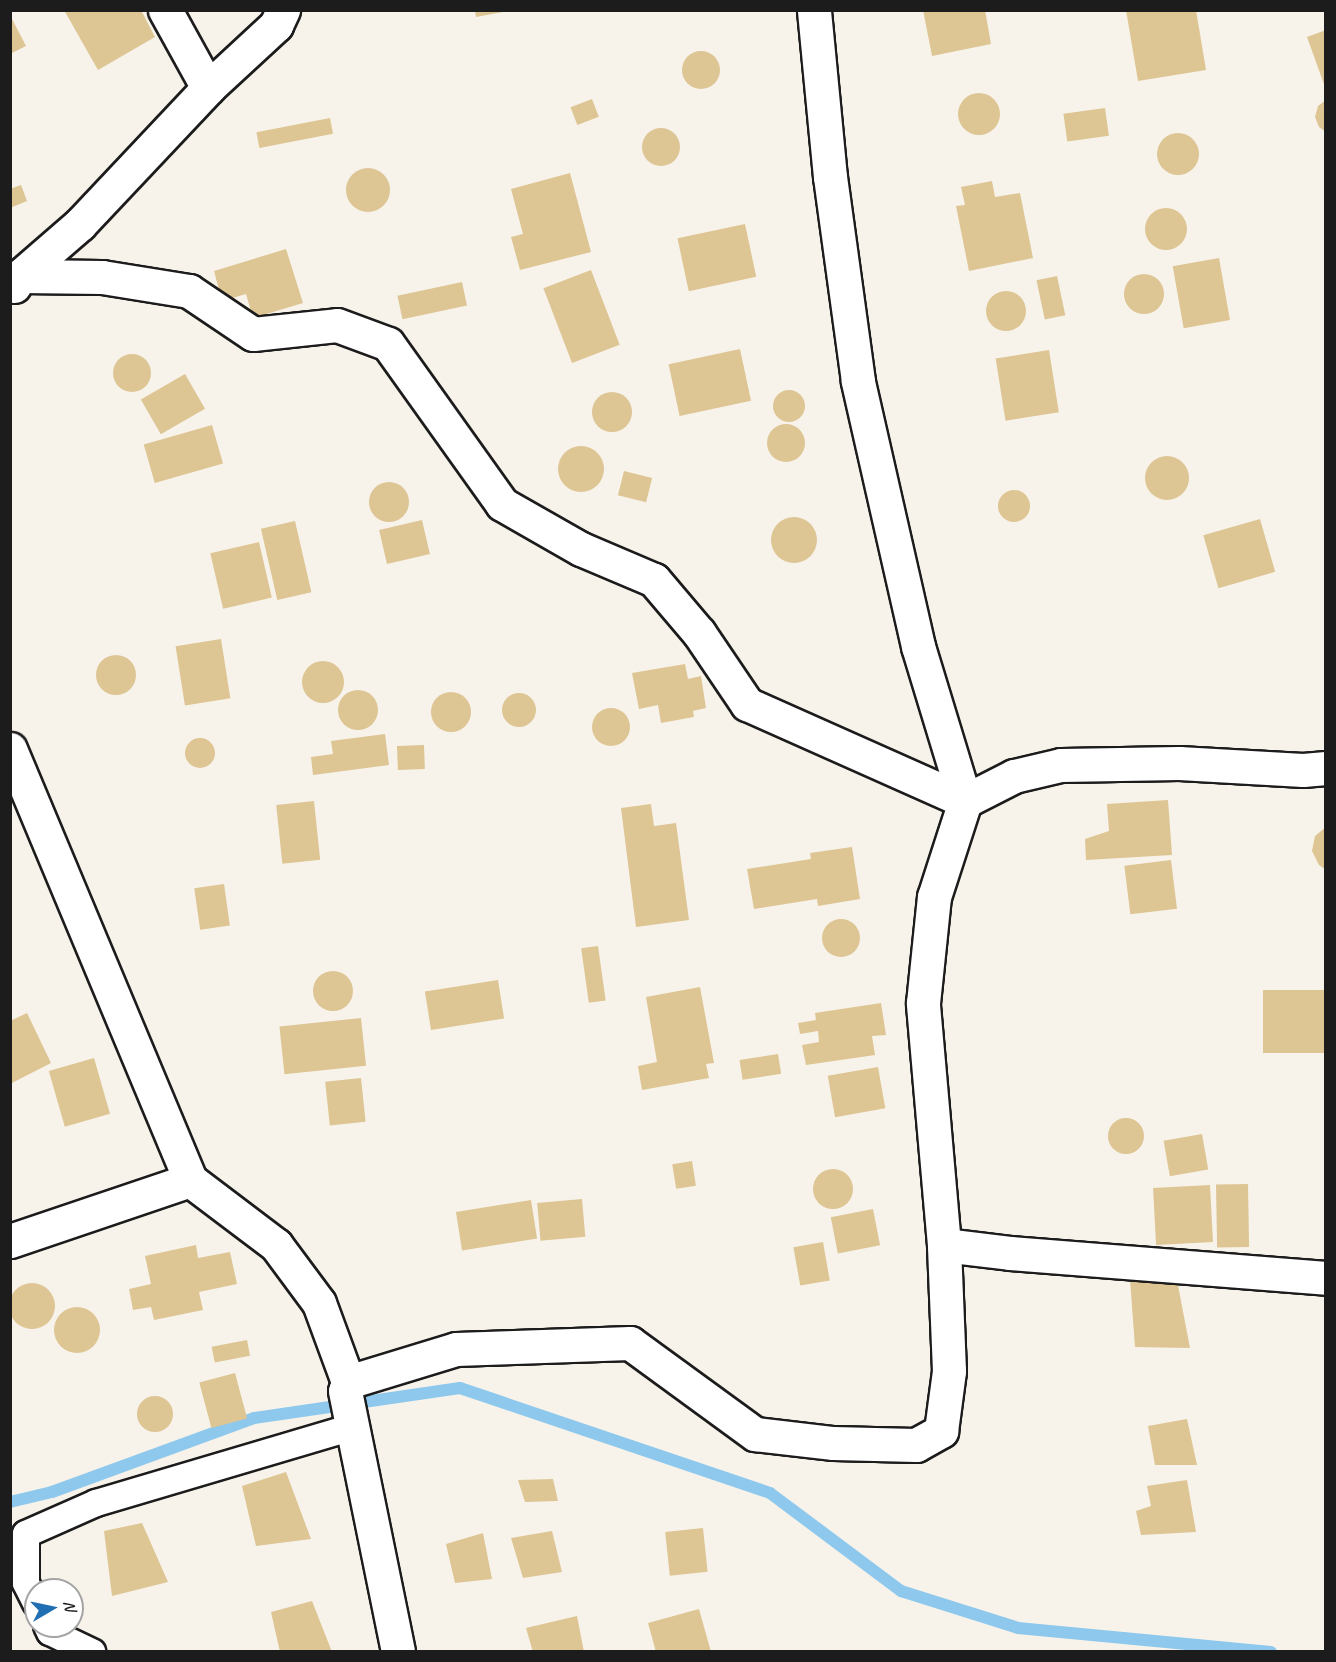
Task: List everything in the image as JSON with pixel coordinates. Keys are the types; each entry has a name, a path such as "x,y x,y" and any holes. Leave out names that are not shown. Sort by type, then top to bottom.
{"street":[{"path":"165,10 208,88"},
{"path":"15,285 80,224 208,88 276,26 284,10"},
{"path":"348,1382 456,1349 630,1343 756,1434 832,1443 916,1445 941,1431 949,1371 944,1245 923,1003 934,897 965,801 918,646 858,381 830,177 814,10"},
{"path":"15,285 102,277 189,291 253,334 337,325 388,344 502,504 581,549 654,580 699,633 747,704 965,801"},
{"path":"10,749 190,1180 276,1245 320,1303 348,1382 345,1391 398,1652"},
{"path":"965,801 1014,776 1061,765 1179,763 1303,770 1326,768"},
{"path":"10,1241 190,1180"},
{"path":"944,1245 1010,1253 1326,1278"}],"lane":[{"path":"26,1578 26,1534 96,1503 352,1427"},
{"path":"63,1638 92,1652"}],"building":[{"path":"64,10 141,10 155,37 98,70"},
{"path":"475,10 503,10 503,12 476,17"},
{"path":"923,10 985,10 991,44 932,56"},
{"path":"1126,10 1196,10 1206,70 1138,81"},
{"path":"10,15 26,46 10,54"},
{"path":"1326,30 1326,87 1325,87 1307,37"},
{"path":"701,51 715,56 720,70 715,84 701,89 687,84 682,70 687,56"},
{"path":"979,93 994,99 1000,114 994,129 979,135 964,129 958,114 964,99"},
{"path":"592,99 599,117 577,125 571,107"},
{"path":"1326,100 1326,132 1319,127 1315,117 1318,106"},
{"path":"1105,108 1109,136 1067,142 1063,114"},
{"path":"330,118 333,134 259,148 256,132"},
{"path":"661,128 675,133 680,147 675,161 661,166 647,161 642,147 647,133"},
{"path":"1178,133 1193,139 1199,154 1193,169 1178,175 1163,169 1157,154 1163,139"},
{"path":"368,168 383,175 390,190 383,205 368,212 353,205 346,190 353,175"},
{"path":"570,173 591,252 520,270 511,237 523,234 511,189"},
{"path":"992,181 995,197 1020,193 1033,258 969,271 956,206 965,205 961,187"},
{"path":"21,185 27,201 10,208 10,189"},
{"path":"1166,208 1181,214 1187,229 1181,244 1166,250 1151,244 1145,229 1151,214"},
{"path":"745,224 756,277 689,291 678,238"},
{"path":"286,249 303,303 253,318 246,294 222,301 214,271"},
{"path":"1219,258 1230,320 1184,328 1173,266"},
{"path":"591,270 620,345 572,363 543,288"},
{"path":"1144,274 1158,280 1164,294 1158,308 1144,314 1130,308 1124,294 1130,280"},
{"path":"1057,276 1065,315 1045,319 1036,280"},
{"path":"462,282 467,305 402,319 397,296"},
{"path":"1006,291 1020,297 1026,311 1020,325 1006,331 992,325 986,311 992,297"},
{"path":"740,349 751,401 680,416 669,364"},
{"path":"1049,350 1059,412 1006,421 996,358"},
{"path":"132,354 146,359 151,373 146,387 132,392 118,387 113,373 118,359"},
{"path":"185,374 205,409 161,434 141,400"},
{"path":"789,390 800,395 805,406 800,417 789,422 778,417 773,406 778,395"},
{"path":"612,392 620,393 626,398 631,404 631,420 626,426 620,431 612,432 604,431 598,426 593,420 592,412 593,404 598,398 604,393"},
{"path":"786,424 799,430 805,443 799,456 786,462 773,456 767,443 773,430"},
{"path":"212,425 223,463 155,483 144,445"},
{"path":"581,446 597,453 604,469 597,485 581,492 565,485 558,469 565,453"},
{"path":"1167,456 1182,463 1189,478 1182,493 1167,500 1152,493 1145,478 1152,463"},
{"path":"624,471 652,478 646,502 618,495"},
{"path":"389,482 397,483 403,488 408,494 408,510 403,516 397,521 389,522 381,521 375,516 370,510 369,502 370,494 375,488 381,483"},
{"path":"1014,490 1026,494 1030,506 1026,518 1014,522 1002,518 998,506 1002,494"},
{"path":"794,517 810,524 817,540 810,556 794,563 778,556 771,540 778,524"},
{"path":"1260,519 1275,572 1218,588 1203,535"},
{"path":"422,520 430,554 387,564 379,530"},
{"path":"295,521 311,592 277,600 261,529"},
{"path":"259,542 272,598 223,609 210,553"},
{"path":"221,639 230,698 185,705 176,646"},
{"path":"116,655 130,661 136,675 130,689 116,695 102,689 96,675 102,661"},
{"path":"323,661 338,667 344,682 338,697 323,703 308,697 302,682 308,667"},
{"path":"685,664 688,679 701,676 706,708 693,711 694,717 661,723 658,705 639,709 632,673"},
{"path":"358,690 366,691 372,696 377,702 377,718 372,724 366,729 358,730 350,729 344,724 339,718 338,710 339,702 344,696 350,691"},
{"path":"451,692 465,698 471,712 465,726 451,732 437,726 431,712 437,698"},
{"path":"519,693 531,698 536,710 531,722 519,727 507,722 502,710 507,698"},
{"path":"611,708 625,713 630,727 625,741 611,746 597,741 592,727 597,713"},
{"path":"385,734 389,765 313,775 311,757 333,754 331,741"},
{"path":"200,738 211,742 215,753 211,764 200,768 189,764 185,753 189,742"},
{"path":"424,745 425,769 398,770 397,746"},
{"path":"1168,800 1172,855 1086,860 1085,839 1109,831 1107,804"},
{"path":"314,801 320,860 282,864 276,805"},
{"path":"651,804 654,826 676,823 689,920 636,927 621,808"},
{"path":"1326,827 1326,870 1319,865 1312,851 1315,836"},
{"path":"852,847 860,899 818,906 817,899 754,909 747,869 811,859 810,853"},
{"path":"1171,860 1177,909 1130,914 1124,866"},
{"path":"224,884 230,926 200,930 194,888"},
{"path":"841,919 854,925 860,938 854,951 841,957 828,951 822,938 828,925"},
{"path":"598,946 606,1000 589,1003 581,948"},
{"path":"333,971 341,972 347,977 352,983 352,999 347,1005 341,1010 333,1011 325,1010 319,1005 314,999 313,991 314,983 319,977 325,972"},
{"path":"498,980 504,1019 431,1030 425,992"},
{"path":"700,987 714,1063 706,1064 709,1078 642,1090 638,1066 657,1062 646,997"},
{"path":"1263,990 1326,990 1326,1053 1263,1053"},
{"path":"881,1003 886,1035 872,1036 875,1055 806,1065 802,1045 819,1042 818,1031 800,1034 798,1023 816,1020 815,1013"},
{"path":"27,1013 51,1063 10,1084 10,1021"},
{"path":"361,1018 366,1066 284,1074 279,1027"},
{"path":"778,1054 781,1074 743,1080 739,1060"},
{"path":"94,1058 110,1114 65,1127 49,1071"},
{"path":"878,1067 885,1108 835,1117 828,1076"},
{"path":"361,1078 366,1122 330,1126 325,1082"},
{"path":"1126,1118 1139,1123 1144,1136 1139,1149 1126,1154 1113,1149 1108,1136 1113,1123"},
{"path":"1202,1134 1208,1169 1170,1176 1164,1141"},
{"path":"692,1161 696,1186 676,1189 672,1164"},
{"path":"833,1169 847,1175 853,1189 847,1203 833,1209 819,1203 813,1189 819,1175"},
{"path":"1248,1184 1249,1247 1217,1248 1216,1185"},
{"path":"1210,1185 1213,1242 1156,1245 1153,1188"},
{"path":"582,1199 585,1237 540,1241 537,1203"},
{"path":"531,1200 537,1239 462,1250 456,1212"},
{"path":"873,1209 880,1245 838,1254 831,1217"},
{"path":"823,1242 830,1280 800,1286 793,1247"},
{"path":"196,1245 198,1258 230,1252 237,1284 199,1292 203,1310 154,1320 151,1307 133,1310 129,1289 151,1284 145,1256"},
{"path":"1176,1275 1190,1348 1135,1347 1130,1279"},
{"path":"32,1283 48,1290 55,1306 48,1322 32,1329 16,1322 9,1306 16,1290"},
{"path":"77,1307 93,1314 100,1330 93,1346 77,1353 61,1346 54,1330 61,1314"},
{"path":"247,1340 250,1356 215,1363 212,1347"},
{"path":"235,1373 247,1418 211,1428 199,1383"},
{"path":"155,1396 167,1402 173,1414 167,1426 155,1432 143,1426 137,1414 143,1402"},
{"path":"1187,1419 1197,1465 1155,1465 1148,1426"},
{"path":"286,1472 311,1539 256,1546 242,1486"},
{"path":"553,1479 558,1501 525,1502 518,1480"},
{"path":"1187,1480 1196,1532 1141,1535 1136,1511 1151,1506 1147,1486"},
{"path":"142,1523 168,1582 112,1596 104,1531"},
{"path":"703,1528 708,1572 670,1576 665,1532"},
{"path":"552,1531 562,1572 523,1578 511,1538"},
{"path":"483,1533 492,1579 455,1583 446,1544"},
{"path":"312,1601 332,1652 280,1652 271,1612"},
{"path":"699,1609 711,1652 656,1652 648,1623"},
{"path":"577,1616 584,1652 533,1652 526,1628"}],"waterway":[{"path":"10,1502 52,1492 254,1418 460,1388 770,1493 901,1591 1018,1628 1271,1652"}]}
